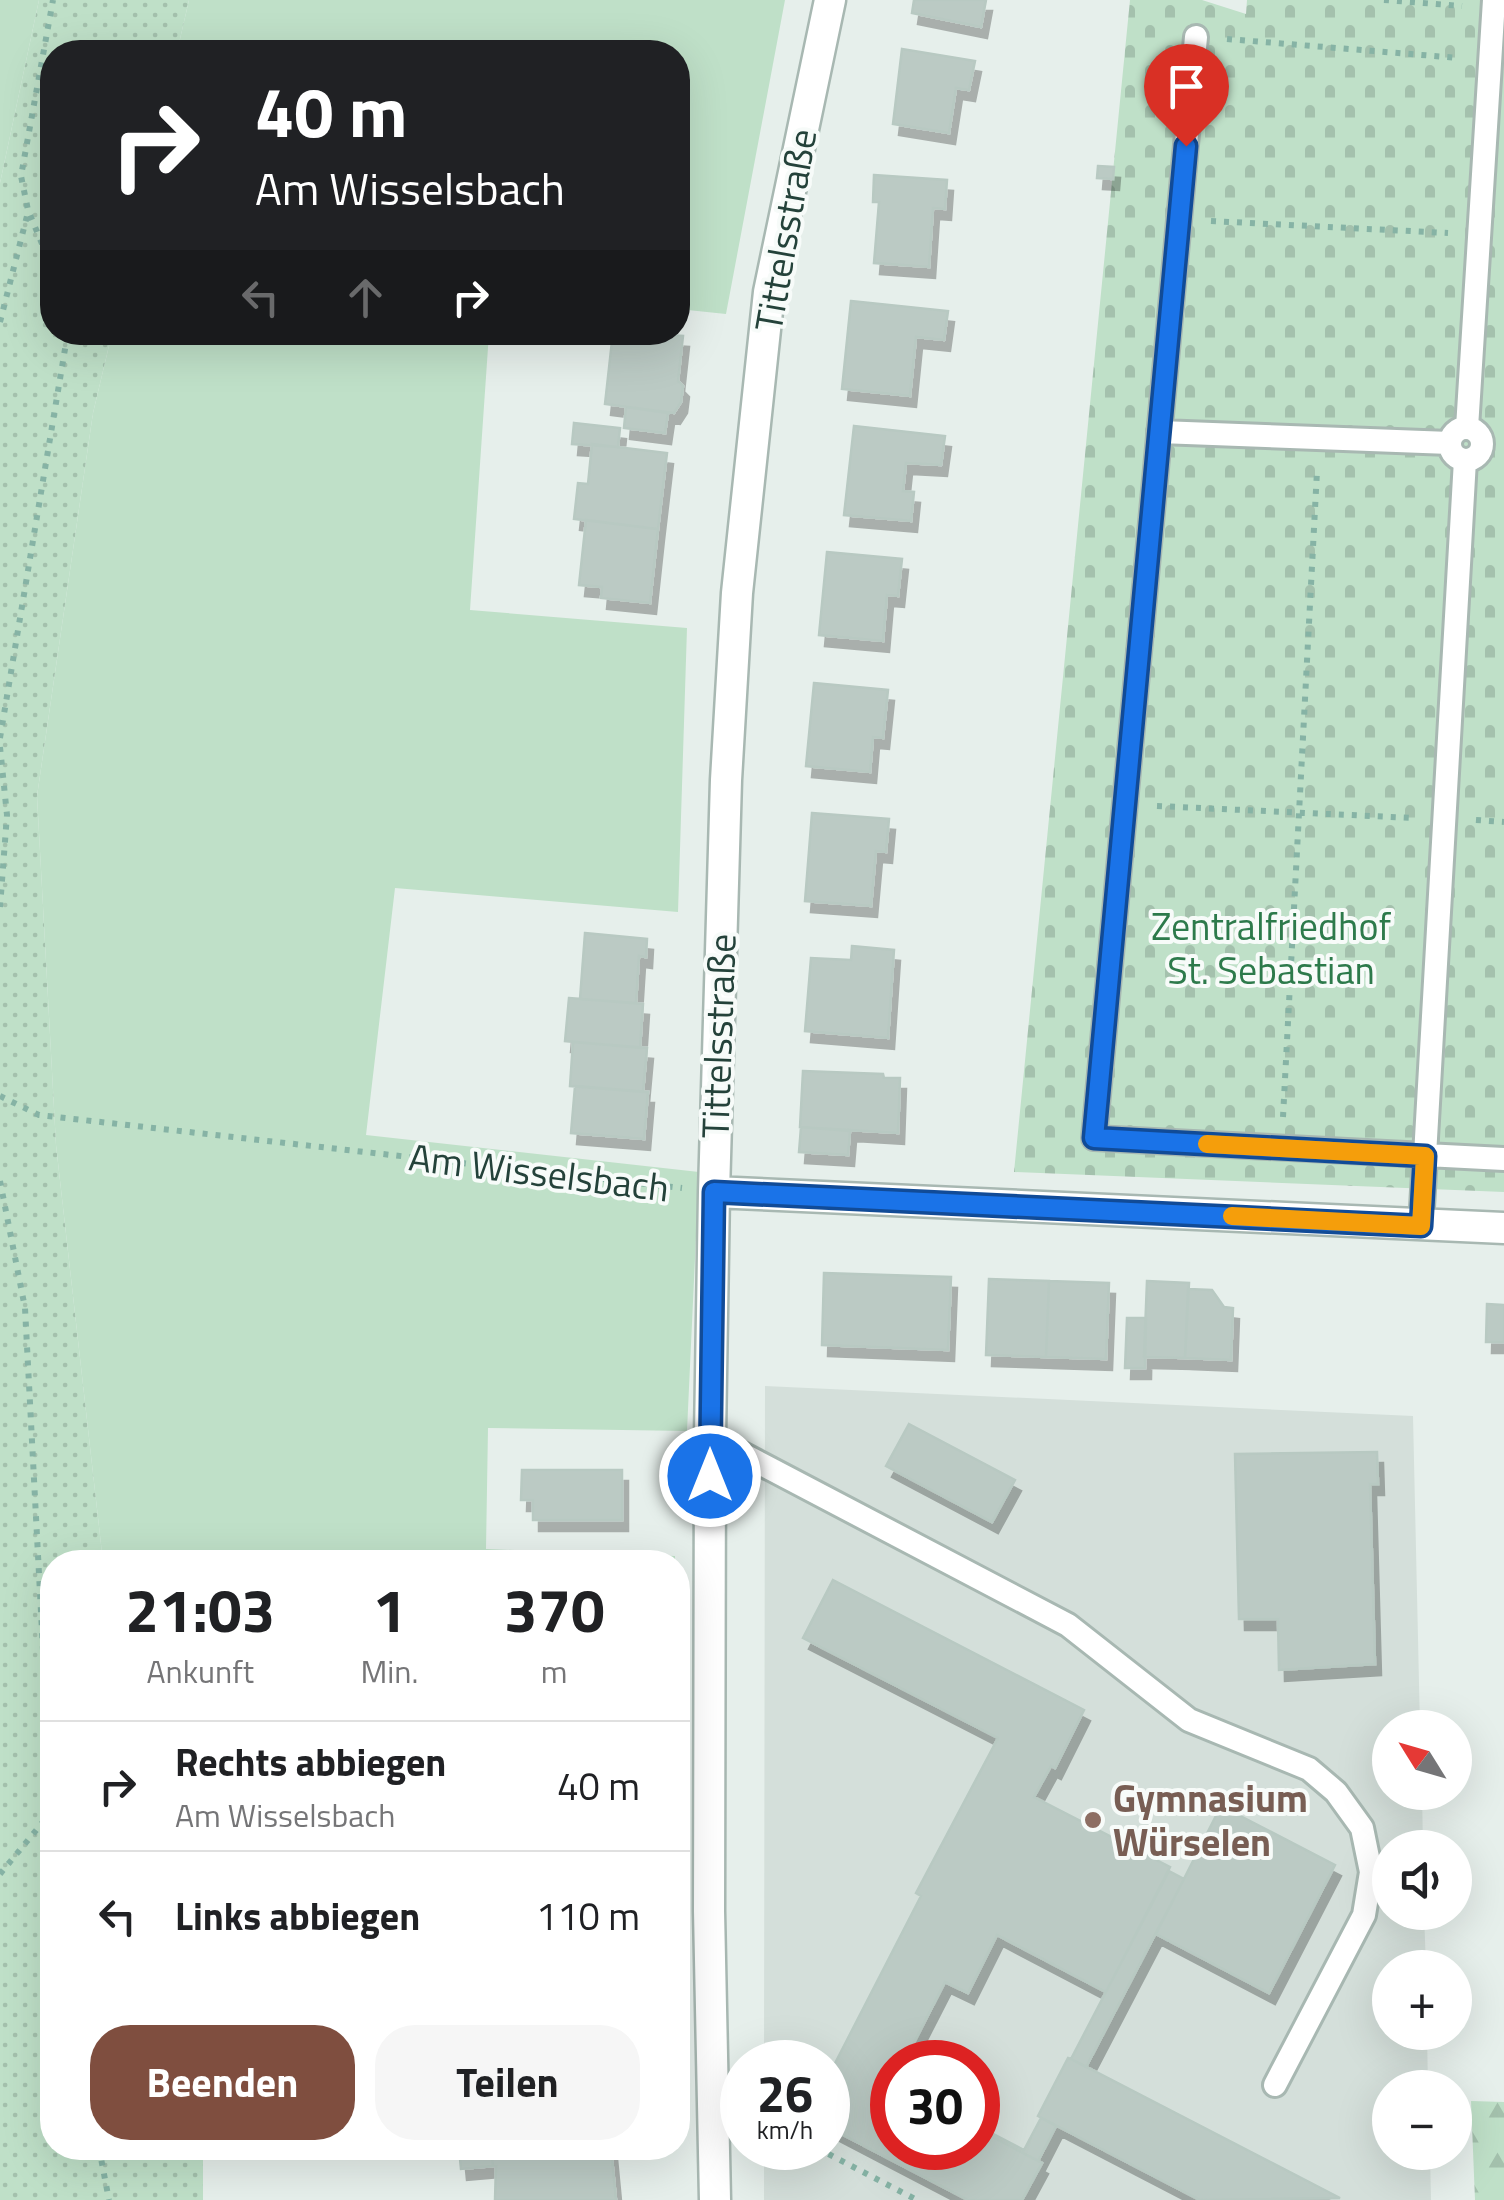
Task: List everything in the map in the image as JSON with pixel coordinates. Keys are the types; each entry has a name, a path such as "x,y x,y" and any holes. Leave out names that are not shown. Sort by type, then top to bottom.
{"street":[{"name":"Tittelsstraße","path":"715,2200 708,1911 710,1437 726,780 736,593 769,292 830,0"},
{"name":"Am Wisselsbach","path":"714,1192 1504,1228"}],"lane":[{"path":"1421,1226 1445,819 1474,445 1480,235 1494,4"},
{"path":"1196,37 1094,1138 1504,1160"},
{"path":"1160,432 1474,445"},
{"path":"710,1437 1068,1625 1189,1720 1309,1769 1336,1792 1362,1828 1371,1872 1364,1916 1275,2086"}],"path":[{"path":"46,40 53,0"},
{"path":"1384,0 1494,4"},
{"path":"1196,37 1490,60"},
{"path":"40,72 21,176 28,210 40,239"},
{"path":"0,322 28,210"},
{"path":"1180,219 1480,235"},
{"path":"0,738 66,345"},
{"path":"1281,1148 1318,438"},
{"path":"0,746 8,815 0,907"},
{"path":"1126,804 1504,822"},
{"name":"Am Wisselsbach","path":"0,1096 39,1115 714,1192"},
{"path":"0,1181 25,1308 40,1587"},
{"path":"0,1874 40,1826"},
{"path":"101,2160 108,2200"},
{"path":"850,2165 918,2200"}],"shaded area":[{"name":"Gymnasium Würselen","path":"765,1386 1413,1416 1420,1710 1372,1710 1372,1810 1422,1810 1423,1830 1372,1830 1372,1930 1425,1930 1425,1950 1372,1950 1372,2050 1427,2050 1428,2070 1372,2070 1372,2170 1430,2170 1431,2200 764,2200 764,2170 850,2170 850,2040 764,2040"}],"green space":[{"path":"0,0 39,0 0,183"},
{"path":"39,0 189,0 180,40 40,40 40,345 109,345 93,413 37,796 56,1145 102,1550 40,1550 40,2160 203,2160 203,2200 0,2200 0,183"},
{"path":"189,0 785,0 726,314 690,310 690,40 180,40"},
{"name":"Zentralfriedhof St. Sebastian","path":"1130,0 1202,0 1246,14 1247,0 1504,0 1504,1192 1014,1172"},
{"path":"109,345 488,345 470,610 687,628 678,912 395,888 366,1135 699,1172 687,1431 488,1428 486,1549 513,1550 102,1550 56,1145 37,796 93,413"},
{"path":"1472,2101 1504,2102 1504,2200 1475,2200"}],"building":[{"path":"914,0 986,0 981,27 912,13"},
{"path":"902,49 975,61 969,90 956,88 949,133 893,124"},
{"path":"1098,166 1114,167 1113,179 1097,178"},
{"path":"874,175 947,180 945,209 933,208 929,267 874,263 879,202 873,202"},
{"path":"851,301 948,311 944,340 916,337 910,396 842,389"},
{"path":"612,345 682,345 678,381 683,386 681,402 674,413 605,404"},
{"path":"626,407 668,413 665,433 624,428"},
{"path":"574,423 620,428 618,447 572,444"},
{"path":"854,426 945,436 941,465 906,463 903,491 914,492 911,521 844,515"},
{"path":"592,444 667,453 658,529 574,519 578,483 588,484"},
{"path":"586,520 658,529 650,603 601,598 602,587 579,585"},
{"path":"827,552 902,559 898,596 887,595 883,641 819,635"},
{"path":"814,683 888,690 883,738 873,737 870,772 806,766"},
{"path":"812,813 889,819 886,852 876,851 871,906 805,901"},
{"path":"585,933 647,939 646,957 639,956 636,1003 580,999"},
{"path":"852,946 894,950 888,1038 805,1031 811,958 851,960"},
{"path":"569,998 643,1004 640,1048 565,1041"},
{"path":"573,1042 647,1048 643,1092 570,1086"},
{"path":"803,1071 900,1078 898,1133 800,1127"},
{"path":"575,1086 648,1092 644,1139 571,1133"},
{"path":"801,1127 850,1131 848,1155 799,1152"},
{"path":"824,1273 951,1277 948,1350 822,1345"},
{"path":"989,1279 1049,1281 1046,1357 986,1355"},
{"path":"1049,1281 1109,1283 1106,1359 1046,1357"},
{"path":"1147,1281 1189,1283 1185,1358 1144,1357"},
{"path":"1188,1289 1212,1290 1224,1307 1233,1308 1231,1360 1185,1358"},
{"path":"1487,1304 1504,1305 1504,1342 1486,1342"},
{"path":"1127,1318 1146,1318 1145,1368 1125,1368"},
{"path":"909,1424 1015,1480 992,1522 886,1466"},
{"path":"1377,1452 1378,1484 1370,1484 1375,1664 1279,1670 1278,1619 1239,1619 1235,1454"},
{"path":"522,1470 622,1470 622,1520 533,1520 533,1500 521,1500"},
{"path":"833,1580 1084,1710 1055,1768 1051,1766 1034,1797 1170,1867 1106,1992 997,1935 968,1993 945,1982 915,2040 870,2040 870,2149 850,2138 847,2040 921,1896 916,1893 998,1738 803,1638"},
{"path":"1221,1806 1335,1865 1269,1993 1156,1934"},
{"path":"1169,1871 1184,1879 1086,2067 1071,2059"},
{"path":"1068,2058 1340,2198 1200,2200 1038,2116"},
{"path":"1041,2118 1056,2126 1038,2161 1000,2137 1024,2150"},
{"path":"1000,2141 1042,2163 1022,2200 968,2200 910,2170 1000,2170"},
{"path":"460,2160 492,2160 493,2166 461,2169"},
{"path":"492,2160 612,2160 616,2200 495,2200"}],"slow traffic":[{"path":"1207,1144 1425,1156 1421,1226 1232,1216"}],"place":[{"name":"Gymnasium Würselen","path":"1093,1820"}],"route":[{"path":"710,1476 714,1192 1421,1226 1425,1156 1094,1138 1186,146"}]}
